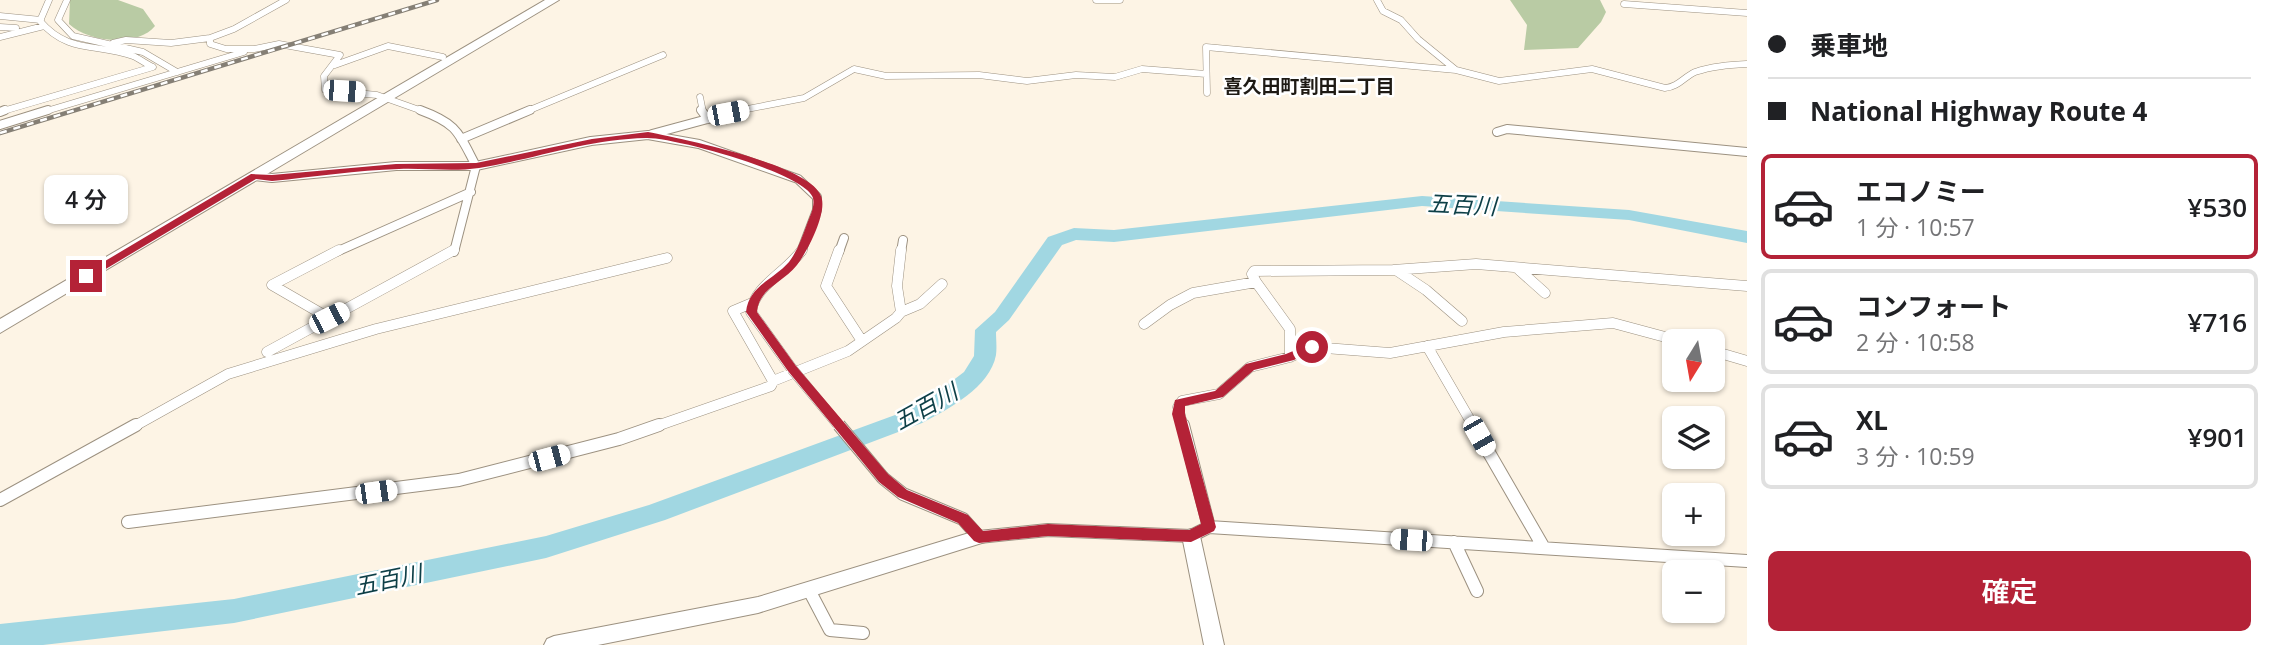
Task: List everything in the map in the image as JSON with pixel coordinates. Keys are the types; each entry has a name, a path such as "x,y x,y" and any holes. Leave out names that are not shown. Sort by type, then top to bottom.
{"highway":[{"path":"0,327 254,176 443,57 543,0"},
{"path":"0,315 553,0"}],"street":[{"path":"42,23 49,0"},
{"path":"67,0 58,20 62,28 76,37 143,52 177,72"},
{"path":"109,45 126,40 162,43 210,38 233,29 286,0"},
{"path":"1096,0 1120,0"},
{"path":"1377,0 1383,11 1401,20 1418,39 1456,70"},
{"path":"1686,0 1696,9"},
{"path":"1624,4 1747,13"},
{"path":"0,16 42,23 51,34 67,43 132,56 153,67"},
{"path":"0,35 16,28 42,23"},
{"path":"0,35 42,23"},
{"path":"0,27 16,28"},
{"path":"210,38 210,44 219,49 254,49"},
{"path":"0,125 254,49 279,44 340,55 324,76 324,90 382,97 444,119 456,128 476,166 454,251 267,352"},
{"path":"335,65 388,47 443,57"},
{"path":"1207,93 1206,47 1456,70 1505,81 1594,69 1669,88 1677,87 1688,75 1700,71 1747,64"},
{"path":"461,139 663,55"},
{"path":"0,112 163,64"},
{"path":"254,176 272,178 396,166 476,166 592,141 648,135 804,98 854,69 886,76 979,75 1027,82 1076,75 1115,77 1142,69 1206,74"},
{"path":"700,97 701,110 708,119"},
{"path":"1497,132 1507,130 1747,152"},
{"path":"648,135 699,144 780,171 805,183 817,197 817,210 802,251 790,267 758,292 751,312 792,369 883,478 902,494 963,519 979,537"},
{"path":"329,318 272,285 398,222 471,192"},
{"path":"844,239 826,286 862,341"},
{"path":"901,312 897,302 903,240"},
{"path":"0,500 228,374 376,329 667,258"},
{"path":"1290,357 1290,329 1252,274 1261,270 1395,270 1456,264 1747,286"},
{"path":"1517,268 1545,293"},
{"path":"1395,270 1426,290 1462,321"},
{"path":"1144,324 1193,292 1256,282"},
{"path":"128,522 470,478 619,439 771,386 773,381 848,351 888,326 901,312 920,304 942,284"},
{"path":"752,303 733,311 773,381"},
{"path":"1209,527 1178,414 1179,403 1219,394 1250,367 1290,357 1312,347 1390,353 1504,332 1613,323 1662,336"},
{"path":"1427,346 1544,548"},
{"path":"1726,355 1747,361"},
{"path":"554,645 758,605 979,537 1048,530 1191,536 1209,527 1747,561"},
{"path":"1191,536 1214,645"},
{"path":"1454,542 1477,591"},
{"path":"809,590 830,630 863,633"}],"green space":[{"path":"70,0 118,0 143,9 155,26 137,38 125,40 88,35 69,24"},
{"path":"1510,0 1600,0 1606,12 1601,22 1578,48 1524,50 1527,25"}],"waterway":[{"name":"五百川","path":"0,637 234,611 546,547 656,513 914,417 944,400 972,377 984,359 986,330 1002,316 1055,241 1074,234 1114,236 1422,201 1629,215 1747,237"}],"railway":[{"path":"0,133 437,0"}],"district":[{"name":"喜久田町割田二丁目","path":"1309,86"}],"route":[{"path":"86,276 254,176 272,178 396,166 476,166 592,141 648,135 699,144 798,178 817,197 817,210 802,251 790,267 758,292 751,312 792,369 883,478 902,494 963,519 979,537 1048,530 1191,536 1209,527 1178,414 1179,403 1219,394 1250,367 1290,357 1312,347"}]}
